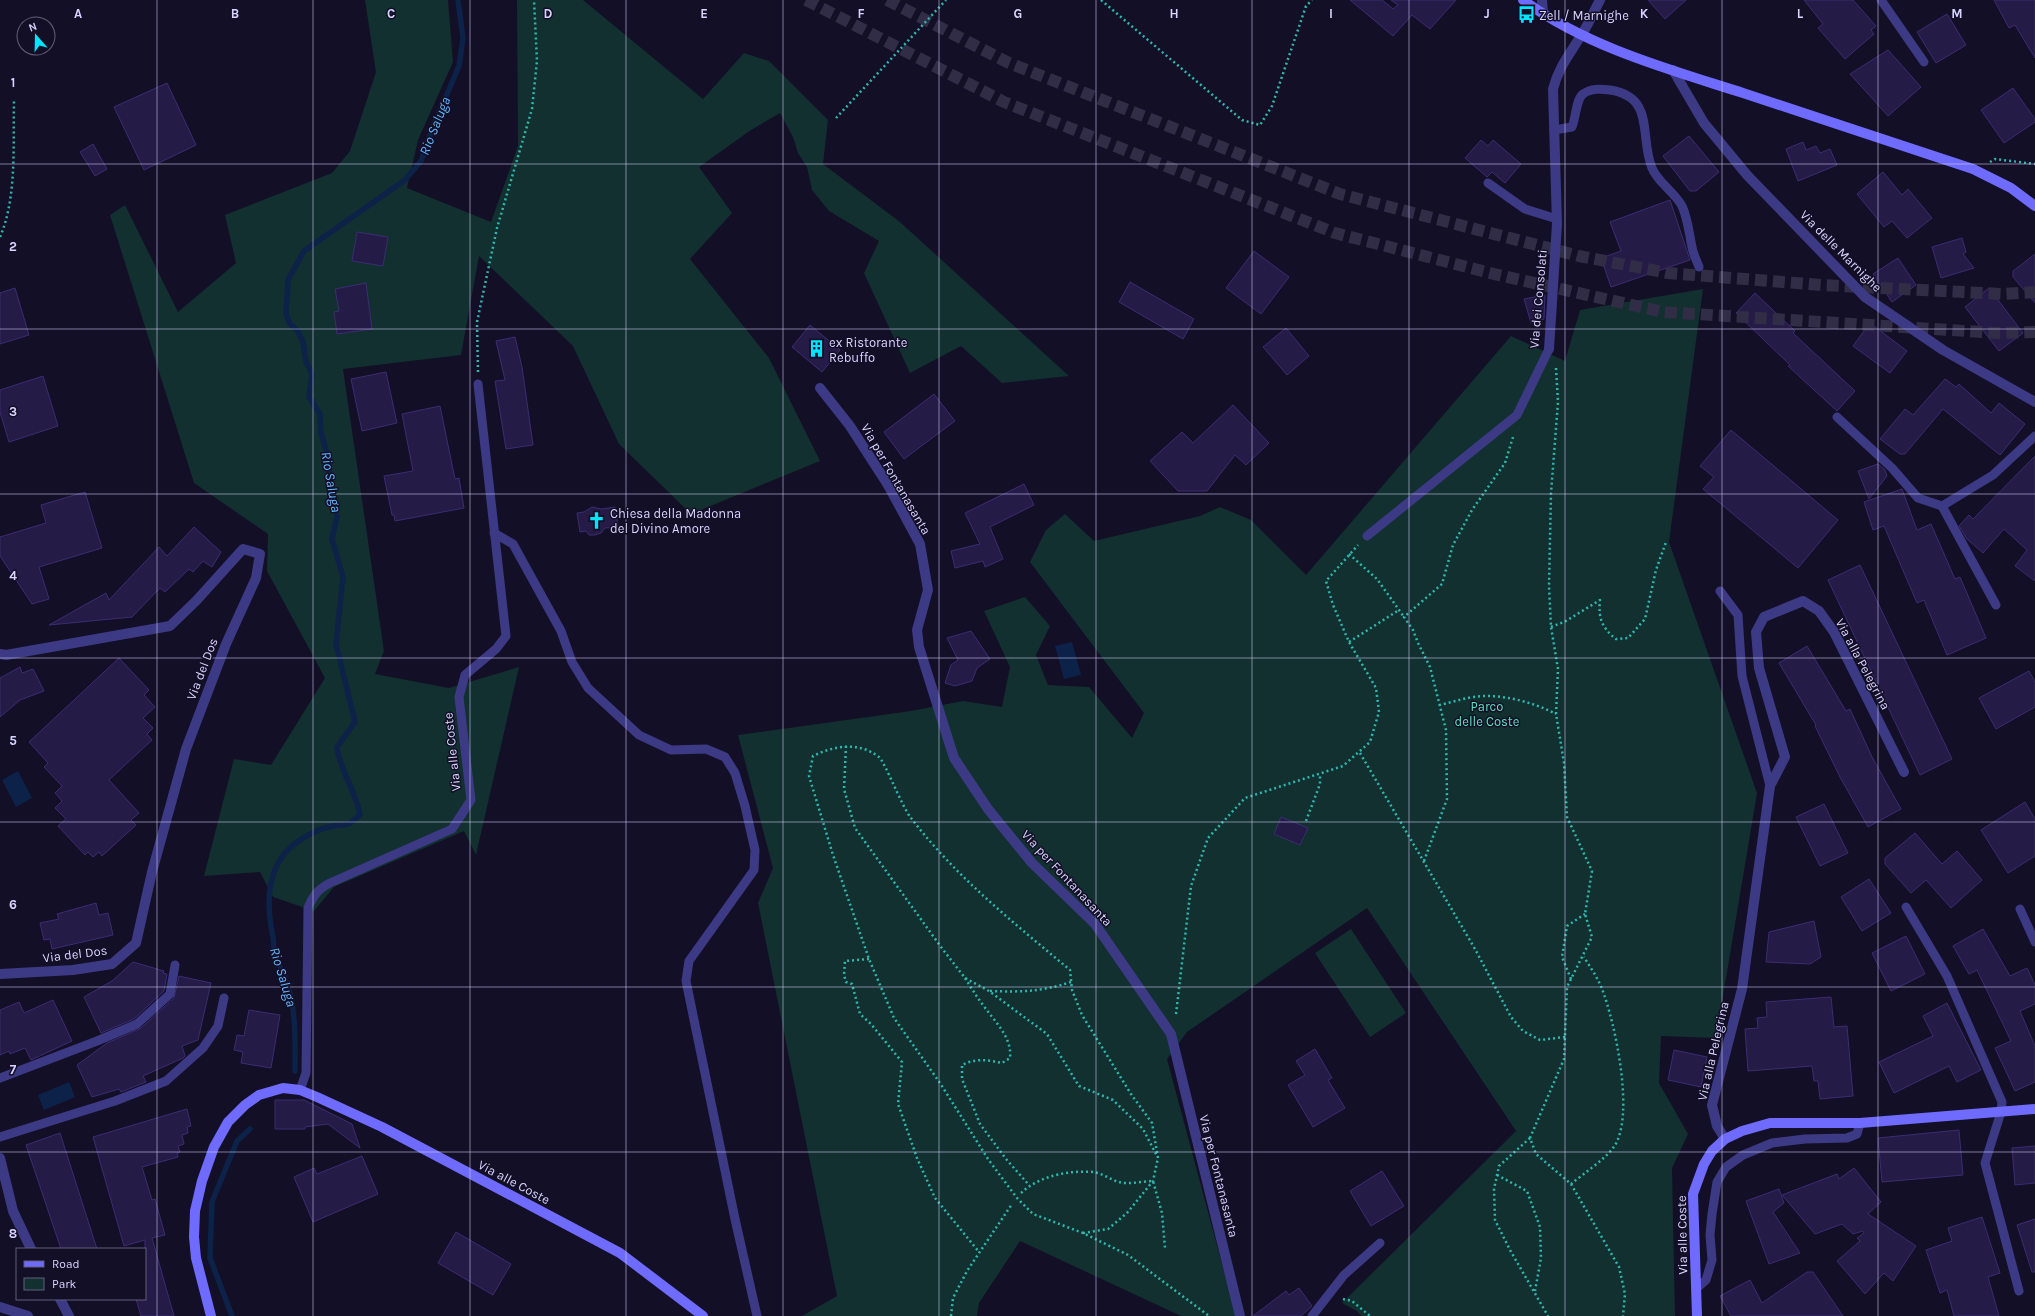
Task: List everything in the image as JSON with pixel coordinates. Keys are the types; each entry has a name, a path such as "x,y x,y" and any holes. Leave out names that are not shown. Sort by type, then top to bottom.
{"street":[{"path":"1523,0 1543,13 1582,34 1673,70 1973,169 2011,188 2035,206"},
{"path":"1542,0 1543,13"},
{"name":"Via dei Consolati","path":"1549,349 1557,219 1553,89 1557,73 1582,34 1600,0"},
{"name":"Via delle Marnighe","path":"1673,70 1704,122 1748,175 1866,297 1942,350 2035,402"},
{"name":"Via per Fontanasanta","path":"820,388 850,426 863,446 888,485 920,544 928,590 917,630 919,647 954,758 988,809 1032,863 1095,924 1171,1034 1240,1316"},
{"name":"Via del Dos","path":"0,654 6,655 75,644 170,626 196,601 243,549 260,554 256,578 226,644 186,749 152,872 136,943 112,964 73,970 0,974"},
{"name":"Via alla Pelegrina","path":"1725,1139 1717,1126 1712,1105 1742,989 1770,786 1785,757 1759,668 1756,632 1764,617 1803,602 1819,611 1834,632 1904,772"},
{"name":"Via alle Coste","path":"211,1316 196,1258 194,1237 196,1211 202,1181 214,1147 228,1122 245,1105 259,1095 283,1088 300,1090 382,1127 620,1253 704,1316"},
{"path":"1725,1139 1742,1131 1770,1123 1860,1123 2035,1109"},
{"name":"Via alle Coste","path":"1697,1316 1693,1194 1704,1164 1712,1152 1725,1139"},
{"path":"0,1158 14,1211 31,1248"},
{"path":"61,1300 69,1316"},
{"path":"0,1307 28,1316"}],"lane":[{"path":"1881,0 1924,62"},
{"path":"1554,130 1572,128 1576,119 1578,102 1583,94 1597,89 1617,92 1632,99 1640,108 1644,122 1650,163 1654,173 1682,205 1689,224 1692,248 1699,267"},
{"path":"1488,183 1525,209 1557,219"},
{"name":"Via dei Consolati","path":"1367,536 1518,415 1549,349"},
{"name":"Via alle Coste","path":"300,1090 306,1073 308,908 312,897 322,887 330,883 452,829 471,800 459,697 460,690 465,675 496,649 506,636 478,384"},
{"path":"1837,417 1892,468 1918,498 1942,506 1996,605"},
{"path":"1942,506 1993,475 2035,436"},
{"path":"494,533 513,544 562,631 572,662 588,688 639,735 671,750 706,749 725,757 735,773 745,806 755,850 754,870 689,961 686,981 735,1219 757,1316"},
{"name":"Via alla Pelegrina","path":"1720,591 1738,615 1742,676 1770,786"},
{"path":"1906,907 1947,976 2002,1102 2001,1112 1985,1163 2019,1291"},
{"path":"2020,909 2035,942"},
{"path":"0,1078 137,1024 170,994 175,965"},
{"path":"0,1137 115,1102 166,1081 203,1048 218,1026 224,998"},
{"path":"1696,1289 1706,1280 1712,1260 1710,1235 1712,1214 1717,1182 1726,1167 1743,1155 1772,1143 1805,1139 1847,1138 1857,1134 1860,1123"},
{"path":"1312,1316 1326,1296 1344,1275 1380,1243"}],"path":[{"path":"478,384 477,322 497,228 532,109 537,61 534,0"},
{"path":"836,118 946,0"},
{"path":"1101,0 1242,120 1260,126 1272,106 1306,6 1312,0"},
{"path":"0,237 7,220 13,164 14,101"},
{"path":"1995,159 2035,164"},
{"path":"1548,1316 1535,1291 1510,1250 1495,1220 1494,1188 1499,1166 1530,1138 1564,1059 1567,987 1584,956 1592,937 1585,914 1592,871 1567,817 1564,763 1556,714 1558,669 1551,627 1549,586 1551,493 1558,402 1556,364 1549,349"},
{"path":"1404,617 1442,584 1453,545 1472,510 1505,463 1518,415"},
{"path":"1171,1034 1184,956 1191,886 1208,838 1245,798 1320,775 1343,766 1360,753 1370,742 1379,712 1376,688 1349,642 1332,605 1326,580 1367,536"},
{"path":"1551,627 1566,621 1600,600 1598,613 1606,631 1616,639 1628,638 1645,619 1656,570 1666,542"},
{"path":"1350,554 1377,579 1413,630 1430,667 1440,705 1446,730 1447,799 1424,861"},
{"path":"1349,642 1399,610"},
{"path":"1440,705 1474,697 1507,698 1536,704 1556,714"},
{"path":"846,746 844,789 855,828 965,978 986,1010 1000,1026 1011,1050 1010,1058 1002,1063 988,1060 971,1060 962,1065 962,1079 980,1124 1006,1159 1029,1185"},
{"path":"1083,1233 1108,1229 1127,1213 1153,1181 1158,1158 1152,1123 1082,1015 1072,990 1070,970 993,905 943,855 910,817 880,757 861,748 846,746 830,748 813,756 809,776 839,873 869,959 894,1018 940,1083 988,1159 1017,1198 1034,1214 1083,1233 1128,1255 1209,1316"},
{"path":"1360,753 1424,861 1511,1017 1523,1031 1540,1040 1565,1038"},
{"path":"1306,821 1320,784 1320,775"},
{"path":"1571,979 1562,957 1567,926 1585,914"},
{"path":"1571,1184 1614,1148 1622,1126 1624,1104 1617,1043 1602,988 1584,956"},
{"path":"869,959 845,961 844,975 846,982 852,984 860,1014 871,1024 902,1062 898,1104 917,1158 935,1198 979,1252"},
{"path":"965,978 989,991 1047,1034 1079,1086 1113,1100 1143,1129 1158,1158"},
{"path":"989,991 1029,992 1051,988 1071,982"},
{"path":"1530,1138 1536,1154 1571,1184 1619,1267 1626,1294 1623,1316"},
{"path":"1021,1193 1029,1185 1045,1177 1094,1172 1120,1183 1153,1181"},
{"path":"1497,1175 1527,1191 1540,1227 1541,1258 1535,1291"},
{"path":"1153,1181 1162,1213 1165,1248"},
{"path":"951,1316 953,1298 979,1252 1012,1204"},
{"path":"1326,1296 1352,1300 1370,1316"}],"green space":[{"path":"365,0 448,0 453,62 418,140 407,188 491,222 518,146 517,0 583,0 703,99 744,53 769,61 828,120 823,164 900,222 1069,376 1002,383 961,346 910,373 864,273 879,241 829,211 812,190 807,167 798,153 793,137 780,113 751,130 699,167 732,213 690,259 769,358 820,461 691,514 619,444 573,346 479,256 461,355 343,369 384,651 375,674 449,688 519,667 476,855 464,831 334,887 314,911 273,897 260,872 204,876 234,759 271,765 325,678 267,571 268,534 194,483 110,215 125,205 178,312 236,263 225,215 332,173 350,151 376,72"},
{"name":"Parco delle Coste","path":"1703,289 1669,542 1757,793 1716,1038 1661,1036 1659,1083 1688,1134 1672,1168 1675,1316 1361,1316 1357,1311 1342,1303 1516,1131 1367,908 1187,1032 1167,1059 1236,1316 1181,1316 1020,1241 979,1303 977,1316 802,1316 837,1296 758,903 773,868 738,735 911,711 963,701 1002,707 1010,667 984,611 1025,597 1050,626 1036,655 1048,685 1089,687 1132,738 1144,713 1030,562 1046,530 1065,514 1094,541 1200,516 1220,507 1251,520 1306,575 1511,336 1565,361 1580,310"},
{"path":"1351,929 1406,1013 1370,1037 1315,953"}],"water":[{"path":"1072,642 1081,675 1064,679 1055,646"},
{"path":"18,771 32,798 16,807 2,780"},
{"path":"69,1082 75,1097 44,1110 38,1095"}],"building":[{"path":"1350,0 1382,0 1393,9 1398,5 1391,0 1456,0 1430,29 1412,15 1393,36"},
{"path":"1648,0 1686,0 1665,19"},
{"path":"1804,0 1853,0 1876,26 1871,30 1874,34 1845,59 1818,28 1823,24"},
{"path":"1994,0 2035,0 2035,58 2015,25 2009,28"},
{"path":"1947,14 1966,45 1936,63 1917,32"},
{"path":"1888,50 1921,87 1888,116 1850,74"},
{"path":"167,83 196,145 144,170 114,107"},
{"path":"2013,88 2035,119 2035,122 2004,143 1981,110"},
{"path":"1689,136 1719,172 1696,191 1690,191 1663,156"},
{"path":"1481,140 1488,146 1493,140 1521,164 1505,183 1492,172 1487,177 1465,158"},
{"path":"1803,142 1806,150 1816,146 1820,153 1830,149 1837,165 1798,181 1786,149"},
{"path":"93,144 107,169 95,176 80,152"},
{"path":"1883,172 1902,195 1908,189 1932,218 1907,238 1892,221 1884,227 1857,194"},
{"path":"1670,200 1690,260 1611,287 1601,258 1621,251 1610,222"},
{"path":"357,232 388,237 383,266 352,261"},
{"path":"1962,238 1966,252 1963,254 1974,268 1941,278 1932,247"},
{"path":"1254,251 1289,277 1261,314 1226,288"},
{"path":"2035,254 2035,303 2013,277 2013,271"},
{"path":"1898,258 1916,285 1892,302 1873,274"},
{"path":"1130,282 1194,319 1183,339 1119,302"},
{"path":"366,283 372,329 337,334 334,312 339,311 335,289"},
{"path":"15,288 29,335 0,344 0,293"},
{"path":"1989,288 2023,333 1999,351 1965,307"},
{"path":"1755,293 1795,331 1793,333 1855,391 1837,411 1788,366 1790,365 1736,313"},
{"path":"1545,295 1544,319 1531,323 1524,299"},
{"path":"1870,323 1907,351 1890,373 1853,346"},
{"name":"ex Ristorante Rebuffo","path":"810,325 840,350 822,372 792,347"},
{"path":"1286,328 1309,356 1287,375 1263,347"},
{"path":"515,337 522,367 533,445 506,449 495,381 505,380 496,341"},
{"path":"386,372 397,423 362,431 351,379"},
{"path":"43,376 58,426 9,442 0,412 0,390"},
{"path":"1945,379 1956,387 1959,384 1991,413 1999,403 2025,424 2000,455 1943,409 1905,454 1900,454 1880,439 1905,409 1913,415"},
{"path":"934,394 955,421 904,459 884,432"},
{"path":"1233,405 1269,443 1246,465 1235,455 1207,491 1178,491 1150,461 1182,432 1193,443"},
{"path":"440,406 455,479 459,478 464,508 395,521 394,515 392,515 384,476 413,471 402,414"},
{"path":"1731,430 1838,520 1798,568 1703,489 1714,477 1700,466"},
{"path":"2035,456 2035,581 2015,566 2027,550 2004,529 1983,553 1967,539 1959,526 1969,515 1973,519"},
{"path":"1878,464 1885,470 1887,476 1869,499 1858,471"},
{"path":"1024,484 1034,505 990,527 1003,559 985,567 983,561 955,568 951,551 980,544 965,513"},
{"path":"1902,489 1917,530 1931,524 1955,579 1960,577 1986,638 1947,655 1924,600 1917,603 1884,526 1873,530 1864,502"},
{"path":"85,492 102,548 39,567 49,599 32,604 0,556 0,537 46,523 41,505"},
{"name":"Chiesa della Madonna del Divino Amore","path":"592,507 602,509 615,507 618,527 605,528 601,533 595,535 589,535 586,531 580,532 577,513 584,512"},
{"path":"194,527 221,552 212,567 203,561 193,572 189,569 165,592 160,588 132,617 49,625 106,593 109,600 159,547 167,556"},
{"path":"1860,565 1952,759 1920,775 1828,580"},
{"path":"971,631 990,659 977,668 972,681 955,686 945,683 951,665 958,660 947,638"},
{"path":"1807,646 1846,711 1850,709 1872,757 1901,809 1868,827 1840,777 1815,726 1816,725 1779,663"},
{"path":"119,658 149,690 144,695 155,707 143,718 153,728 147,734 152,740 109,780 139,813 131,820 136,825 102,856 99,852 93,857 88,852 85,855 58,826 66,819 55,808 62,801 55,793 62,786 44,767 48,763 29,742"},
{"path":"20,667 22,673 33,669 44,691 20,700 0,717 0,678"},
{"path":"2029,671 2035,682 2035,707 1996,729 1979,698"},
{"path":"2025,802 2035,819 2035,856 2008,873 1981,830"},
{"path":"1824,804 1848,853 1820,866 1796,817"},
{"path":"1281,817 1308,828 1300,845 1274,834"},
{"path":"1915,833 1942,864 1957,851 1982,880 1951,908 1926,880 1911,893 1885,864 1885,858"},
{"path":"1869,879 1891,913 1862,931 1841,897"},
{"path":"96,903 99,915 108,913 113,935 52,949 50,939 44,940 40,923 59,919 57,914"},
{"path":"1814,921 1821,957 1810,964 1766,962 1769,932"},
{"path":"1983,929 2010,976 2027,968 2035,985 2035,1004 2020,1011 2035,1046 2035,1082 2015,1091 1995,1048 2011,1041 1977,970 1969,974 1953,946"},
{"path":"1906,936 1925,974 1891,991 1872,953"},
{"path":"133,962 164,971 163,973 167,974 164,991 134,1019 101,1033 84,997 112,981"},
{"path":"179,976 211,983 198,1040 182,1046 185,1056 183,1058 143,1076 146,1082 121,1092 119,1089 92,1097 77,1065 107,1043 141,1028 174,998"},
{"path":"1831,997 1834,1027 1847,1026 1853,1096 1820,1099 1818,1081 1814,1081 1812,1066 1748,1071 1745,1029 1758,1028 1757,1018 1767,1017 1766,1002"},
{"path":"53,1000 72,1041 31,1060 25,1048 10,1054 9,1051 0,1055 0,1010 19,1002 24,1013"},
{"path":"1947,1003 1981,1070 1957,1082 1949,1066 1894,1093 1879,1062 1933,1036 1923,1016"},
{"path":"249,1010 280,1015 271,1068 241,1063 243,1052 234,1050 237,1035 244,1036"},
{"path":"1315,1049 1332,1078 1328,1080 1345,1108 1313,1127 1288,1085 1305,1075 1296,1061"},
{"path":"1674,1050 1707,1057 1701,1087 1668,1080"},
{"path":"275,1100 304,1100 352,1124 360,1148 328,1124 305,1127 305,1129 275,1129"},
{"path":"187,1109 191,1126 187,1127 188,1133 182,1135 184,1144 178,1146 180,1152 177,1153 178,1157 142,1167 152,1200 155,1199 165,1235 152,1238 174,1316 141,1316 136,1300 146,1300 145,1240 124,1246 93,1137"},
{"path":"1959,1130 1963,1175 1882,1182 1878,1138"},
{"path":"60,1133 97,1248 61,1248 26,1145"},
{"path":"2035,1146 2035,1183 2015,1185 2012,1148"},
{"path":"362,1156 378,1194 313,1222 294,1177 314,1168 317,1174"},
{"path":"1854,1168 1881,1202 1868,1214 1916,1246 1893,1281 1884,1273 1865,1294 1837,1261 1860,1241 1857,1238 1864,1233 1863,1231 1853,1234 1842,1224 1815,1234 1782,1195 1837,1174 1839,1179"},
{"path":"1382,1171 1404,1206 1371,1226 1350,1191"},
{"path":"1779,1189 1784,1203 1773,1212 1800,1253 1769,1264 1746,1201"},
{"path":"1982,1217 2000,1273 1988,1277 1999,1316 1954,1316 1947,1290 1940,1293 1926,1250 1952,1241 1948,1228"},
{"path":"2035,1219 2035,1272 2032,1272 2017,1225"},
{"path":"456,1232 511,1264 493,1295 438,1263"},
{"path":"1807,1272 1813,1272 1843,1316 1731,1316 1720,1296 1750,1280 1762,1303"},
{"path":"1299,1288 1312,1306 1301,1316 1253,1316 1286,1291 1289,1295"}],"waterway":[{"name":"Rio Saluga","path":"295,1071 293,1007 290,992 274,950 269,904 271,882 279,862 285,853 295,844 320,830 350,823 360,815 358,806 341,764 337,747 355,722 336,644 343,577 332,539 337,517 330,492 329,459 321,433 320,414 309,397 312,374 306,361 303,342 298,331 290,324 286,314 288,280 304,251 405,180 421,161 433,127 459,66 463,38 458,0"},
{"name":"Rio Saluga","path":"232,1316 210,1258 212,1202 237,1141 250,1129"}],"tunnel":[{"path":"806,0 1004,102 1335,233 1494,274 1663,312 1998,333 2035,332"},
{"path":"887,0 1009,63 1340,194 1579,256 1668,273 1821,285 2003,294 2035,292"}],"place":[{"name":"Zell / Marnighe","path":"1526,15"},
{"name":"ex Ristorante Rebuffo","path":"816,349"},
{"name":"Chiesa della Madonna del Divino Amore","path":"597,520"}]}
